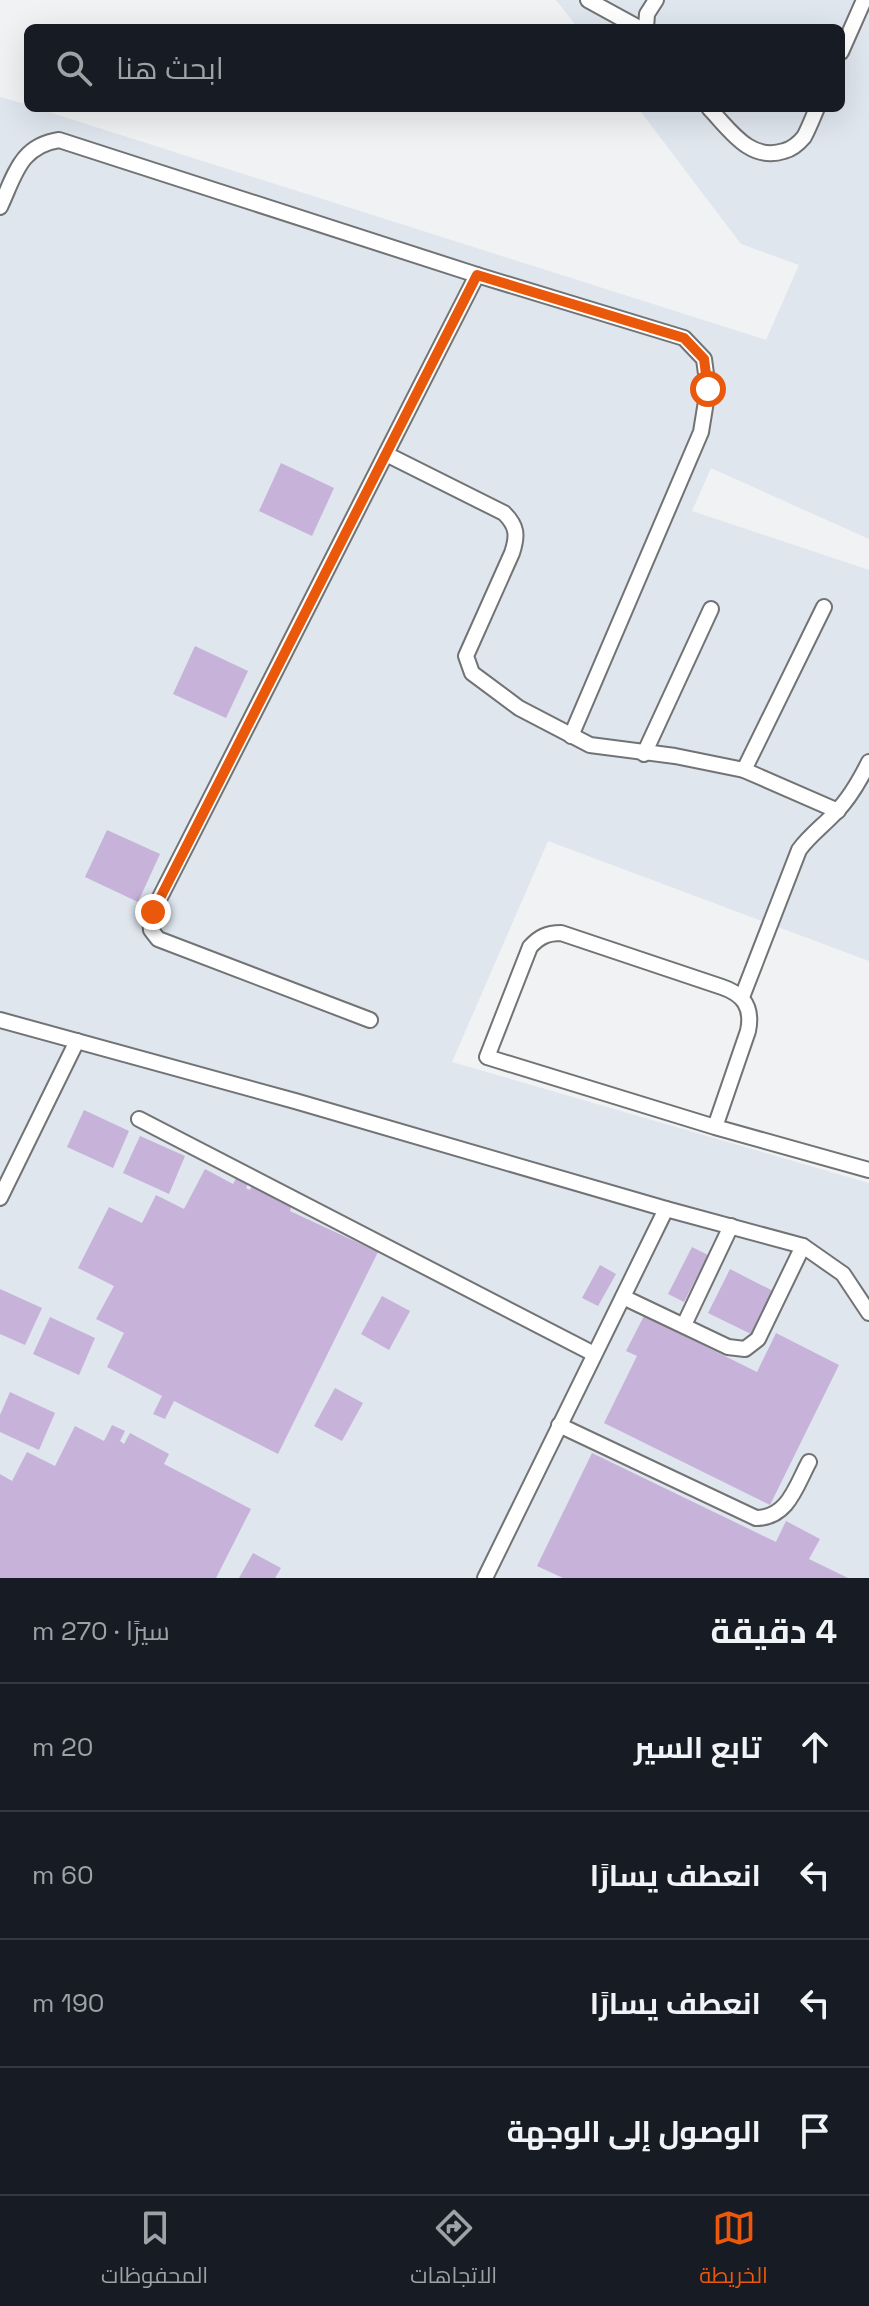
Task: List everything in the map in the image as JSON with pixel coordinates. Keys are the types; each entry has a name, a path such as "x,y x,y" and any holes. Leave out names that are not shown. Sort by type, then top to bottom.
{"lane":[{"path":"588,0 632,24"},
{"path":"646,24 647,14 656,0"},
{"path":"845,43 864,0"},
{"path":"713,112 742,143 756,152 773,155 790,149 803,138 815,112"},
{"path":"0,207 27,152 42,143 59,140 477,275 684,338 704,359 708,389 701,432 571,736"},
{"path":"370,1020 158,939 150,923 477,275"},
{"path":"386,454 504,513 514,524 517,539 512,553 466,656 472,673 519,708 590,745 675,756 744,770 838,811"},
{"path":"744,770 824,607"},
{"path":"644,754 711,609"},
{"path":"742,997 799,850 811,833 838,811 855,789 869,762"},
{"path":"715,1127 748,1031 749,1007 742,997 722,987 561,933 549,933 538,938 530,947 487,1057 715,1127 869,1170"},
{"path":"0,1020 803,1246 843,1274 869,1313"},
{"path":"2,1190 77,1041"},
{"path":"139,1119 594,1354"},
{"path":"485,1578 666,1209"},
{"path":"684,1325 731,1226"},
{"path":"623,1297 736,1350 752,1346 803,1246"},
{"path":"559,1425 756,1518 768,1518 786,1506 809,1462"}],"shaded area":[{"path":"556,0 869,0 869,539 711,468 692,511 869,570 869,961 548,841 452,1062 869,1183 869,1578 0,1578 0,97 24,104 24,112 49,112 766,340 799,265 741,244 641,112 845,112 845,24 575,24"}],"building":[{"path":"281,463 334,488 312,536 259,511"},
{"path":"195,646 248,671 226,718 173,694"},
{"path":"107,830 160,854 138,902 85,877"},
{"path":"84,1110 129,1131 113,1168 67,1147"},
{"path":"140,1136 185,1156 169,1194 123,1173"},
{"path":"205,1169 233,1184 238,1175 249,1181 246,1188 250,1190 253,1183 292,1204 290,1211 378,1252 278,1454 174,1401 165,1419 153,1414 162,1396 107,1367 124,1333 96,1319 114,1286 78,1268 109,1207 142,1223 156,1195 184,1209"},
{"path":"692,1247 708,1255 684,1302 668,1294"},
{"path":"600,1265 616,1274 598,1306 582,1298"},
{"path":"730,1269 773,1291 751,1334 708,1313"},
{"path":"0,1289 42,1308 25,1345 0,1334"},
{"path":"382,1296 410,1311 389,1350 361,1334"},
{"path":"644,1316 757,1372 776,1333 839,1365 770,1505 604,1423 637,1356 626,1351"},
{"path":"50,1317 95,1338 79,1375 33,1354"},
{"path":"335,1388 363,1403 342,1441 314,1426"},
{"path":"10,1392 55,1413 39,1450 0,1432 0,1415"},
{"path":"112,1425 125,1431 120,1441 124,1444 130,1433 169,1454 164,1464 251,1509 216,1578 0,1578 0,1474 12,1481 27,1452 55,1466 75,1426 104,1441"},
{"path":"592,1453 776,1542 786,1521 820,1539 809,1559 848,1578 563,1578 537,1566"},
{"path":"253,1553 281,1568 275,1578 239,1578"}],"route":[{"path":"153,912 477,275 684,338 704,359 708,389"}]}
